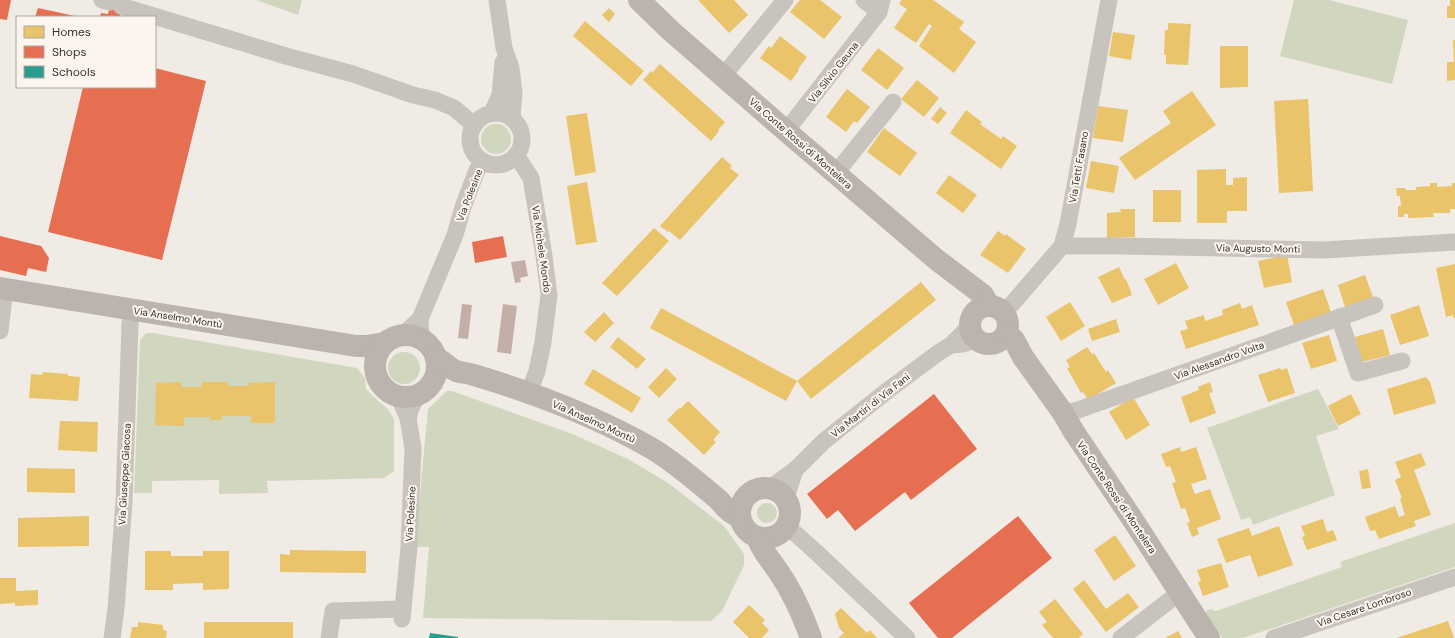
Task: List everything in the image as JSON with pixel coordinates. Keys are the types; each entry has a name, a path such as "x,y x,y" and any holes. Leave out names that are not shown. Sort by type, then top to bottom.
{"street":[{"path":"497,0 504,48 511,68 514,92 512,118"},
{"name":"Via Conte Rossi di Montelera","path":"639,0 786,131 967,284 987,325 1014,340 1022,357 1063,413 1209,638"},
{"path":"723,76 785,0"},
{"name":"Via Silvio Geuna","path":"786,131 881,6 864,0"},
{"name":"Via Tetti Fasano","path":"987,325 1012,304 1062,246 1068,224 1108,0"},
{"path":"111,3 154,16"},
{"path":"156,17 286,56 353,74 414,95 435,100 454,108 474,125"},
{"path":"492,113 500,95 504,48"},
{"path":"836,173 893,102"},
{"path":"492,113 506,115 512,118 517,124 521,136 520,148 516,155 505,163 498,165 484,162 477,157 472,150 470,142 474,125 485,116 492,113"},
{"name":"Via Michele Mondo","path":"516,155 531,178 549,295 543,342 537,371 529,393"},
{"name":"Via Polesine","path":"407,334 455,235 463,207 477,170 484,162"},
{"name":"Via Augusto Monti","path":"1062,246 1324,250 1455,242"},
{"path":"0,331 3,289"},
{"name":"Via Anselmo Montù","path":"3,289 356,346 366,346 407,334"},
{"name":"Via Alessandro Volta","path":"1063,413 1078,410 1375,305"},
{"name":"Via Giuseppe Giacosa","path":"112,638 116,609 124,501 130,324 132,310"},
{"path":"1339,317 1358,372 1402,362"},
{"name":"Via Martiri di Via Fani","path":"778,493 794,470 824,441 886,391 938,353 987,325"},
{"path":"408,418 411,408 418,396 430,387 434,381 438,366 433,350 428,344 407,334 377,357 375,365 376,372 381,385 392,394 405,397 418,396"},
{"path":"356,346 369,356 375,365"},
{"name":"Via Anselmo Montù","path":"436,358 442,360 455,370 529,393 604,424 652,449 718,500 742,507"},
{"path":"434,381 442,375 455,370"},
{"name":"Via Polesine","path":"329,638 333,611 397,612 409,547 413,448 408,418 400,402 392,394"},
{"path":"811,638 801,612 780,574 771,562 771,534 790,516 790,510 778,493 756,489 749,492 742,507 741,522 747,531 771,534 796,534 907,638"},
{"name":"Via Cesare Lombroso","path":"1274,638 1455,577"},
{"path":"1121,638 1179,593"}],"green space":[{"path":"256,0 302,0 298,15"},
{"path":"1294,0 1329,0 1408,20 1392,84 1280,56"},
{"path":"496,124 507,128 511,139 507,150 496,154 485,150 481,139 485,128"},
{"path":"146,333 357,368 365,378 366,389 388,409 394,419 394,471 384,478 267,481 268,493 219,494 219,480 152,481 152,493 134,493 140,340"},
{"path":"404,352 410,353 417,359 420,368 419,374 413,381 404,384 398,383 391,377 388,368 389,362 395,355"},
{"path":"1318,389 1339,429 1316,436 1335,495 1253,525 1250,517 1241,520 1207,428"},
{"path":"447,391 452,391 575,435 630,460 668,483 724,526 744,554 744,565 722,611 711,621 423,618 429,547 415,547 428,409"},
{"path":"767,503 774,506 777,513 774,520 767,523 760,520 757,513 760,506"},
{"path":"1455,523 1455,567 1243,638 1222,638 1205,614 1207,610 1211,609 1216,611 1342,567 1340,562"}],"building: Homes":[{"path":"698,0 734,0 748,15 729,33"},
{"path":"800,0 820,0 842,17 824,39 790,12"},
{"path":"902,0 933,0 964,22 959,29 976,42 954,73 919,46 932,26 929,24 916,43 894,28 907,9 899,4"},
{"path":"1450,0 1455,0 1455,18 1447,18 1447,6 1450,6"},
{"path":"609,8 615,14 609,22 602,15"},
{"path":"585,21 644,71 631,86 573,36"},
{"path":"1168,23 1191,24 1188,65 1166,64 1166,55 1164,55 1165,30 1168,30"},
{"path":"1113,32 1135,35 1131,60 1109,56"},
{"path":"780,36 807,57 791,81 760,58 769,46 771,48"},
{"path":"1453,40 1455,40 1455,80 1447,81 1447,62 1454,62"},
{"path":"1220,46 1248,46 1248,87 1220,88"},
{"path":"878,48 904,68 887,90 861,70"},
{"path":"660,64 725,122 711,141 643,80"},
{"path":"917,80 939,98 924,117 901,99"},
{"path":"847,89 870,107 857,123 854,121 846,132 826,117"},
{"path":"1192,91 1216,125 1135,180 1119,158 1171,123 1163,111"},
{"path":"1308,99 1313,191 1279,193 1274,101"},
{"path":"1098,106 1128,110 1123,142 1093,138"},
{"path":"940,107 947,113 938,124 931,119"},
{"path":"966,110 982,122 980,124 1001,139 1003,136 1017,146 1001,169 950,133"},
{"path":"587,113 596,172 575,176 566,116"},
{"path":"884,128 917,153 900,176 867,152"},
{"path":"722,157 732,166 730,168 739,175 680,240 660,226"},
{"path":"1091,161 1119,166 1114,193 1086,188"},
{"path":"1226,169 1226,185 1233,185 1233,178 1247,177 1247,211 1227,211 1227,223 1197,223 1197,170"},
{"path":"949,175 977,195 963,213 936,193"},
{"path":"587,182 597,242 576,245 567,186"},
{"path":"1430,183 1437,183 1437,187 1452,186 1452,183 1455,183 1455,209 1450,209 1450,213 1433,213 1434,217 1408,218 1408,214 1404,214 1404,217 1398,217 1398,206 1401,206 1400,196 1397,196 1396,188 1416,190 1416,187 1430,186"},
{"path":"1153,190 1181,190 1181,222 1153,222"},
{"path":"1120,209 1135,209 1135,237 1107,238 1107,213 1121,212"},
{"path":"654,228 669,241 617,296 602,283"},
{"path":"998,231 1005,236 1006,234 1026,249 1008,273 980,255"},
{"path":"1287,255 1292,282 1264,288 1258,261"},
{"path":"1176,263 1189,288 1158,305 1144,279"},
{"path":"1455,264 1455,318 1453,318 1453,315 1446,317 1436,268"},
{"path":"1119,267 1125,280 1126,279 1132,295 1112,303 1098,277"},
{"path":"1365,275 1374,300 1346,310 1338,285"},
{"path":"921,282 936,300 811,399 797,381"},
{"path":"1323,289 1332,315 1295,328 1286,302"},
{"path":"1070,302 1085,326 1061,341 1046,317"},
{"path":"1240,303 1242,309 1252,305 1259,325 1186,349 1180,331 1188,329 1185,321 1204,315 1205,321 1223,315 1222,310"},
{"path":"1419,305 1429,336 1400,345 1390,315"},
{"path":"661,308 797,381 786,401 650,328"},
{"path":"604,312 614,323 595,342 584,332"},
{"path":"1116,319 1120,332 1092,341 1088,329"},
{"path":"1383,329 1390,355 1362,362 1355,337"},
{"path":"1329,335 1337,361 1311,369 1302,343"},
{"path":"618,337 646,359 637,369 610,347"},
{"path":"1087,347 1092,354 1094,353 1106,372 1108,370 1116,383 1088,400 1083,392 1081,393 1067,368 1070,367 1066,360"},
{"path":"666,368 677,379 659,398 648,387"},
{"path":"1280,368 1281,370 1287,368 1295,393 1268,402 1258,375"},
{"path":"593,369 641,398 632,413 584,384"},
{"path":"43,372 68,374 68,376 80,377 78,401 29,398 31,374 42,375"},
{"path":"1426,377 1430,382 1436,403 1394,415 1387,389"},
{"path":"181,382 181,387 201,387 202,382 228,382 228,386 249,386 249,383 275,382 275,423 251,423 251,416 222,416 222,420 210,420 210,417 184,417 184,426 155,425 156,383"},
{"path":"1210,382 1213,392 1209,393 1216,413 1190,423 1181,397 1199,390 1198,387"},
{"path":"1351,394 1361,414 1338,426 1328,406"},
{"path":"1133,397 1150,425 1126,440 1109,412"},
{"path":"688,401 720,432 713,440 716,442 704,455 667,420"},
{"path":"60,421 98,422 97,452 58,450"},
{"path":"1180,447 1181,452 1196,447 1207,479 1191,484 1195,494 1210,489 1221,519 1197,528 1199,534 1192,537 1187,523 1190,522 1185,508 1181,509 1172,483 1176,482 1170,466 1166,467 1161,454"},
{"path":"1421,453 1426,465 1414,470 1431,515 1414,521 1416,526 1379,539 1375,530 1370,531 1365,517 1395,506 1399,517 1405,515 1400,499 1402,498 1395,480 1401,477 1395,462"},
{"path":"27,468 75,469 75,493 27,492"},
{"path":"1368,469 1371,488 1362,489 1359,471"},
{"path":"89,516 89,546 18,547 18,518"},
{"path":"1323,519 1327,532 1333,530 1337,540 1307,550 1302,537 1305,536 1301,526"},
{"path":"1279,526 1293,565 1258,577 1250,555 1226,563 1217,539 1249,528 1252,536"},
{"path":"1115,535 1136,566 1114,581 1094,550"},
{"path":"290,550 366,551 366,573 280,572 280,554 290,555"},
{"path":"145,551 171,551 171,556 203,556 203,551 229,551 229,589 203,590 203,583 173,584 173,590 145,590"},
{"path":"1221,563 1229,587 1203,596 1198,582 1201,581 1197,570"},
{"path":"0,578 16,578 16,591 38,590 38,605 15,606 15,603 0,604"},
{"path":"1084,580 1106,609 1128,593 1139,607 1106,632 1073,589"},
{"path":"1055,599 1083,634 1079,638 1053,638 1042,625 1047,622 1039,612"},
{"path":"749,605 765,620 762,623 769,630 762,638 749,638 733,622"},
{"path":"841,608 867,633 870,630 877,638 838,638 844,633 839,628 835,614"},
{"path":"1448,621 1454,638 1396,638"},
{"path":"138,622 163,625 163,630 167,631 166,638 130,638 132,627 138,627"},
{"path":"204,622 293,622 293,638 204,638"},
{"path":"1178,631 1182,638 1165,638"}],"building: Shops":[{"path":"0,0 11,0 7,20 0,19"},
{"path":"111,0 122,0 120,16 100,16 101,13 108,14"},
{"path":"38,8 75,16 35,16"},
{"path":"156,68 206,81 162,260 48,232 83,88 156,88"},
{"path":"0,236 41,246 49,258 46,272 28,268 26,276 0,270"},
{"path":"503,236 507,257 475,263 472,242"},
{"path":"934,394 977,449 911,500 905,492 855,531 838,510 827,519 807,494"},
{"path":"1018,516 1052,558 952,638 938,638 909,603"}],"building: Schools":[{"path":"430,633 458,637 458,638 429,638"}],"building: Other":[{"path":"525,260 528,276 520,278 521,282 515,283 511,262"},
{"path":"462,304 472,305 468,339 458,338"},
{"path":"503,304 517,306 511,354 497,352"}]}
